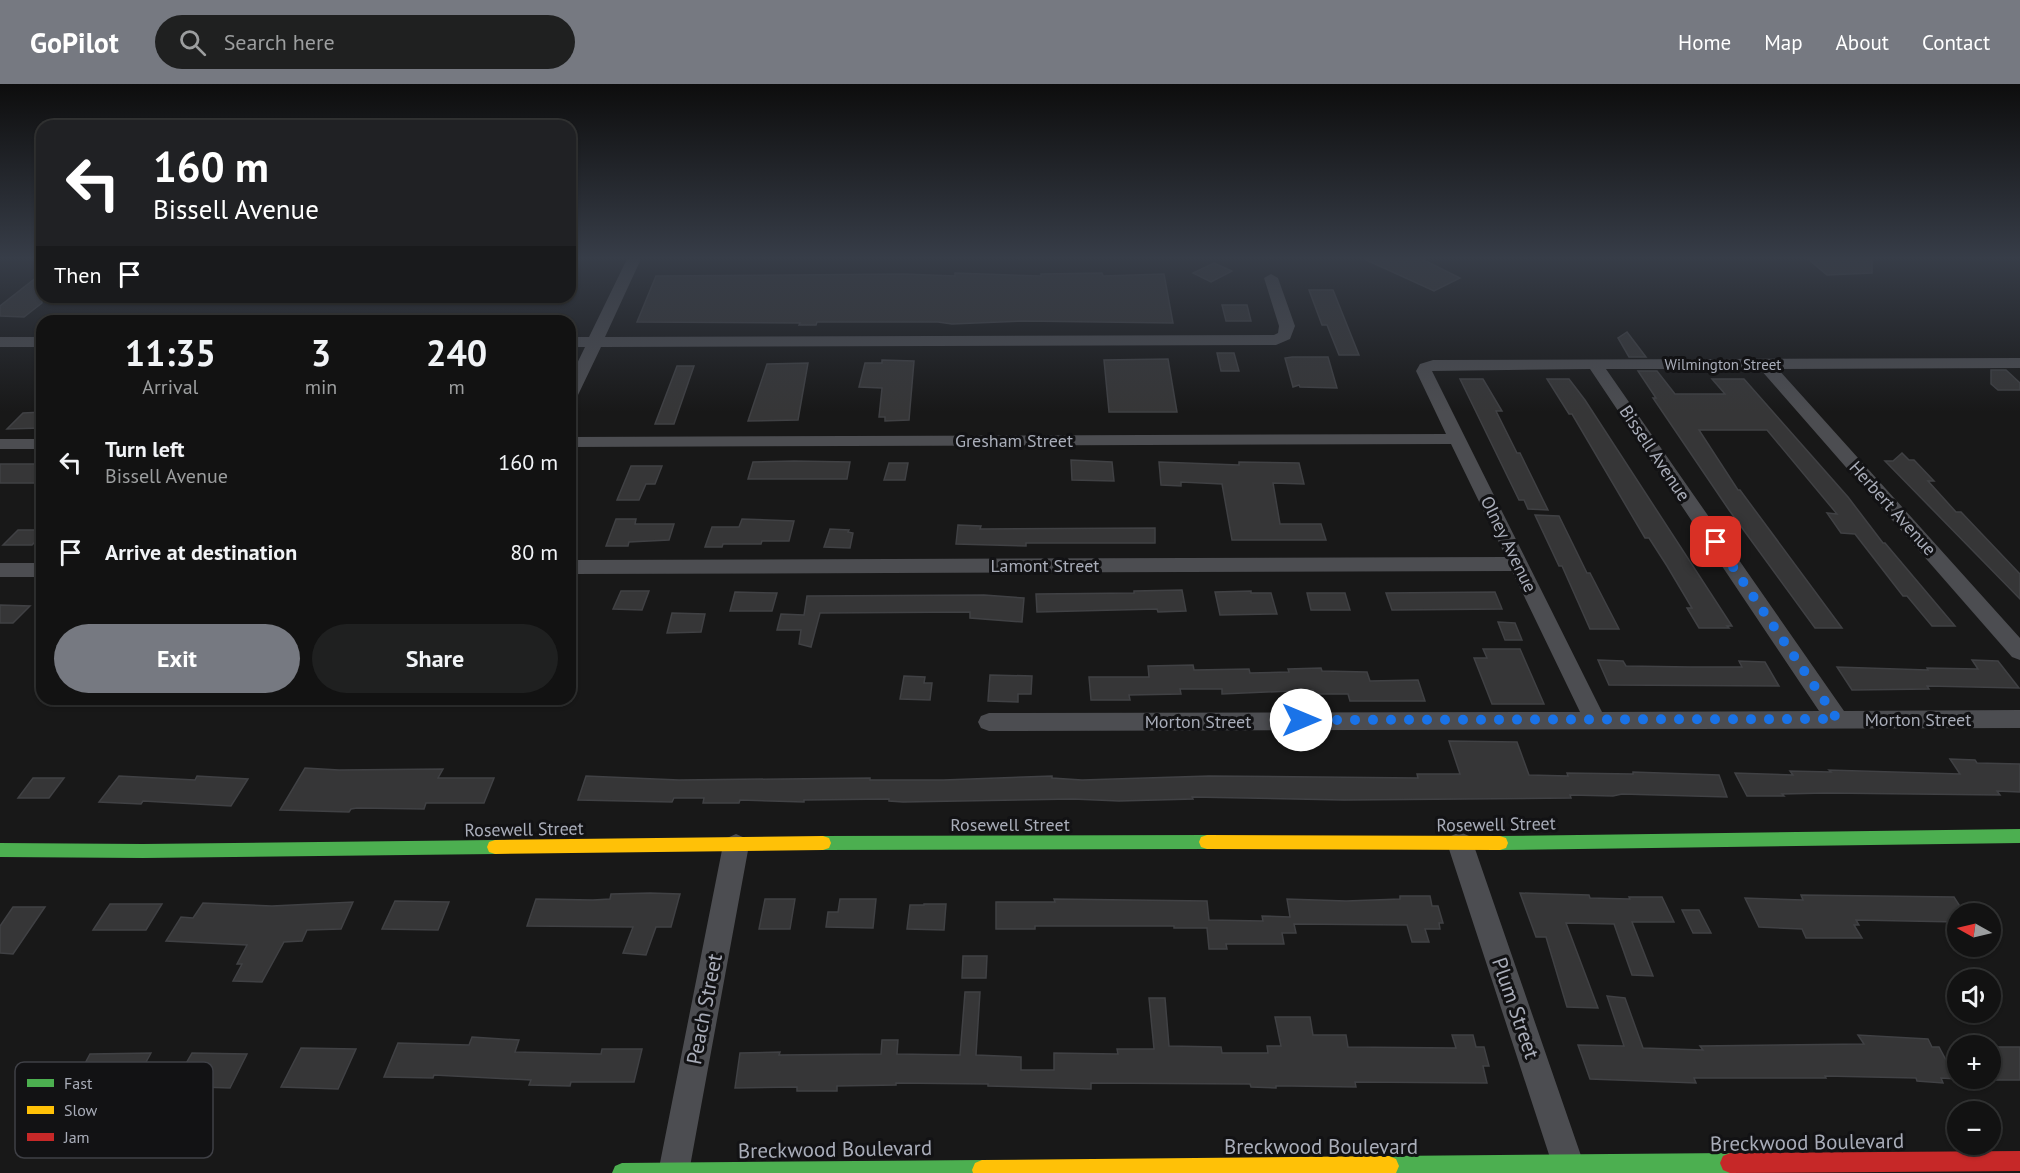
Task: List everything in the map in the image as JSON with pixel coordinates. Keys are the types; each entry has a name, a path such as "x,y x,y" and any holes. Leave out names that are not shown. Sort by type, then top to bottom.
{"street":[{"path":"576,382 610,310"},
{"path":"576,342 1276,340 1285,336 1287,326 1282,310"},
{"path":"0,342 36,342"},
{"name":"Wilmington Street","path":"1426,367 2020,363"},
{"name":"Herbert Avenue","path":"1765,364 2020,652"},
{"name":"Bissell Avenue","path":"1595,365 1837,719"},
{"name":"Olney Avenue","path":"1426,367 1424,371 1596,720"},
{"name":"Gresham Street","path":"576,442 1458,439"},
{"path":"0,444 36,444"},
{"name":"Lamont Street","path":"576,567 1519,564"},
{"path":"0,570 36,570"},
{"name":"Morton Street","path":"989,722 2020,719"},
{"name":"Rosewell Street","path":"1,852 1028,841 1460,843 2020,836"},
{"name":"Plum Street","path":"1460,843 1570,1169"},
{"name":"Peach Street","path":"673,1172 736,845"},
{"name":"Breckwood Boulevard","path":"622,1173 1570,1169 2020,1161"}],"building":[{"path":"0,310 33,310 24,317 0,316"},
{"path":"642,310 1171,310 1173,323 817,322 816,325 799,325 800,323 637,322"},
{"path":"1223,310 1248,310 1251,321 1226,321"},
{"path":"1316,310 1341,310 1359,355 1339,355 1327,325 1322,325"},
{"path":"1627,332 1646,357 1629,357 1618,338"},
{"path":"1217,353 1234,353 1239,371 1221,371"},
{"path":"1328,357 1337,388 1300,387 1299,385 1293,387 1285,358"},
{"path":"1168,359 1177,412 1109,412 1104,360"},
{"path":"882,360 914,361 909,420 885,421 885,417 879,417 882,388 859,387 865,363 882,363"},
{"path":"808,363 798,420 748,421 767,364"},
{"path":"677,366 694,366 674,424 655,424"},
{"path":"1991,370 2006,370 2020,383 2020,390 1998,390 1991,384"},
{"path":"1638,371 1657,371 1675,394 1725,394 1712,379 1744,379 1848,497 1883,543 1955,626 1932,626 1907,596 1903,596 1855,534 1841,533 1827,513 1837,514 1767,430 1699,430 1738,490 1842,628 1815,628 1729,510 1653,398 1656,398"},
{"path":"1460,379 1483,379 1502,411 1496,411 1548,510 1528,509 1524,500 1519,500"},
{"path":"1547,379 1569,379 1585,400 1732,626 1727,626 1729,628 1699,628 1687,608 1692,608 1667,566 1649,538 1645,538 1572,414 1569,414"},
{"path":"36,412 36,428 7,429 23,413"},
{"path":"1902,453 1909,460 1914,460 1934,481 1928,481 1956,512 1961,512 2020,574 2020,599 1885,461 1893,461"},
{"path":"1071,460 1112,462 1114,481 1072,480"},
{"path":"753,462 850,462 847,479 748,479"},
{"path":"1159,462 1239,465 1239,462 1299,463 1304,484 1273,483 1280,524 1321,524 1326,540 1232,540 1222,484 1181,482 1181,486 1161,485"},
{"path":"889,463 908,463 905,480 884,480"},
{"path":"0,464 36,464 36,483 0,483"},
{"path":"631,466 662,466 655,484 646,484 639,500 617,500"},
{"path":"1535,515 1559,516 1587,573 1590,573 1619,629 1590,629 1562,566 1559,566"},
{"path":"616,519 636,519 635,524 674,524 669,540 629,542 628,546 606,546"},
{"path":"742,519 794,521 789,541 762,541 761,544 723,544 722,547 705,547 712,527 739,527"},
{"path":"958,525 981,526 980,529 1155,528 1155,543 1026,543 1026,546 956,544"},
{"path":"830,529 849,530 848,532 853,533 850,548 824,547"},
{"path":"18,530 36,530 36,541 32,545 3,545"},
{"path":"1182,590 1186,611 1158,612 1157,609 1037,612 1036,594"},
{"path":"621,591 649,591 642,610 613,609"},
{"path":"1251,591 1251,593 1271,593 1277,614 1220,615 1215,592"},
{"path":"735,592 777,593 772,611 730,611"},
{"path":"1495,592 1502,609 1392,610 1386,593"},
{"path":"1307,593 1345,593 1350,610 1311,610"},
{"path":"984,595 1024,598 1022,622 970,618 970,612 820,613 811,647 799,644 801,630 777,630 781,614 804,615 807,596"},
{"path":"0,605 30,606 13,623 0,623"},
{"path":"672,613 705,614 701,632 667,633"},
{"path":"1498,622 1515,623 1522,640 1505,640"},
{"path":"1483,649 1520,649 1544,704 1492,704 1474,658 1487,658"},
{"path":"1598,660 1623,661 1626,666 1691,667 1742,667 1739,661 1765,662 1779,686 1609,685"},
{"path":"1972,660 1998,661 2019,688 1927,686 1929,689 1852,690 1837,667 1978,669"},
{"path":"1193,665 1194,670 1249,669 1250,673 1321,668 1322,671 1367,672 1370,681 1418,680 1425,701 1350,701 1348,694 1314,694 1313,690 1222,694 1222,689 1180,689 1181,694 1129,695 1130,700 1091,700 1089,677 1149,677 1148,666"},
{"path":"990,675 1032,676 1031,694 1018,694 1018,702 988,701"},
{"path":"904,676 925,677 924,683 932,683 930,700 900,699"},
{"path":"1449,741 1517,742 1529,775 1568,776 1567,773 1633,774 1633,772 1719,775 1727,797 1622,794 1613,796 1570,795 1571,798 1344,800 1192,797 1193,799 1119,801 1073,799 903,802 889,801 889,799 804,800 804,802 740,800 739,803 703,803 704,798 674,798 672,802 578,800 586,776 679,780 870,778 870,780 943,780 1052,776 1052,778 1082,780 1209,776 1418,778 1417,774 1460,774"},
{"path":"1950,759 1975,760 1977,763 2020,764 2020,792 1997,791 2000,795 1826,793 1747,796 1735,773 1793,775 1790,771 1831,772 1829,770 1960,774"},
{"path":"305,768 443,769 438,778 494,778 484,803 426,803 424,809 357,808 349,812 280,810"},
{"path":"119,776 195,780 197,776 248,779 231,806 143,801 141,804 99,802"},
{"path":"33,778 64,778 49,798 18,798"},
{"path":"1520,893 1589,895 1590,898 1662,897 1674,922 1632,922 1653,976 1632,975 1614,924 1566,923 1598,1008 1567,1007 1546,937 1536,937"},
{"path":"611,894 680,894 671,927 656,927 646,955 623,953 633,927 527,926 536,899 593,900 610,899"},
{"path":"1801,895 1954,897 1958,903 1947,903 1947,922 1856,920 1859,925 1854,925 1862,938 1806,938 1802,929 1759,927 1745,898 1803,900"},
{"path":"1400,896 1430,896 1432,906 1438,906 1443,923 1439,923 1440,929 1425,929 1429,942 1412,942 1407,925 1294,924 1296,933 1282,933 1284,944 1226,944 1227,949 1209,949 1207,928 1035,926 1035,929 996,929 996,902 1055,902 1054,899 1207,901 1209,920 1263,921 1262,916 1290,917 1287,899 1346,901 1400,899"},
{"path":"765,899 795,899 790,929 759,929"},
{"path":"840,899 876,899 873,928 826,927 828,912 838,912"},
{"path":"395,901 449,902 438,930 382,929"},
{"path":"353,902 341,929 307,930 302,941 284,942 262,982 233,981 242,964 237,964 247,945 166,941 181,917 193,918 203,903 272,906"},
{"path":"110,904 162,904 146,930 93,930"},
{"path":"946,904 944,930 907,929 910,905"},
{"path":"13,907 45,907 13,954 0,953 0,926"},
{"path":"1682,910 1699,910 1711,933 1693,933"},
{"path":"963,956 987,956 986,978 962,978"},
{"path":"965,992 980,992 976,1055 1021,1057 1021,1070 1054,1070 1054,1053 1118,1054 1117,1049 1154,1049 1149,998 1165,998 1169,1046 1221,1047 1222,1053 1268,1053 1267,1046 1281,1046 1275,1017 1310,1017 1313,1035 1346,1035 1348,1047 1456,1048 1452,1035 1473,1035 1476,1047 1484,1047 1489,1066 1483,1066 1487,1083 1355,1082 1356,1087 1276,1086 1276,1088 1251,1087 1250,1084 1091,1083 1091,1089 988,1086 988,1084 896,1083 896,1085 837,1086 837,1091 797,1091 797,1087 735,1088 740,1053 881,1054 882,1040 898,1040 897,1054 960,1055"},
{"path":"1607,996 1625,998 1643,1048 1703,1050 1700,1046 1864,1044 1858,1035 1928,1039 1932,1047 1939,1047 1947,1062 1947,1078 1941,1078 1943,1083 1917,1081 1916,1078 1825,1076 1826,1078 1694,1078 1696,1083 1590,1079 1578,1045 1624,1046"},
{"path":"472,1037 519,1040 515,1052 601,1054 602,1049 642,1049 634,1082 571,1082 570,1086 529,1085 531,1080 434,1075 433,1078 384,1077 398,1043 469,1045"},
{"path":"2001,1047 2020,1047 2020,1080 2001,1080"},
{"path":"301,1048 356,1049 338,1089 281,1087"},
{"path":"151,1053 146,1062 86,1062 90,1054"},
{"path":"192,1053 247,1054 230,1088 213,1087 213,1062 187,1062"}],"traffic: fast":[{"path":"1500,843 2020,836"},
{"path":"823,843 1207,842"},
{"path":"0,850 143,851 495,847"},
{"path":"1389,1166 1730,1163"},
{"path":"622,1173 982,1170"}],"traffic: slow":[{"path":"1207,842 1500,843"},
{"path":"495,847 823,843"},
{"path":"982,1170 1389,1166"}],"traffic: jam":[{"path":"1730,1163 2020,1161"}],"route":[{"path":"1301,720 1837,719 1716,542"}]}
